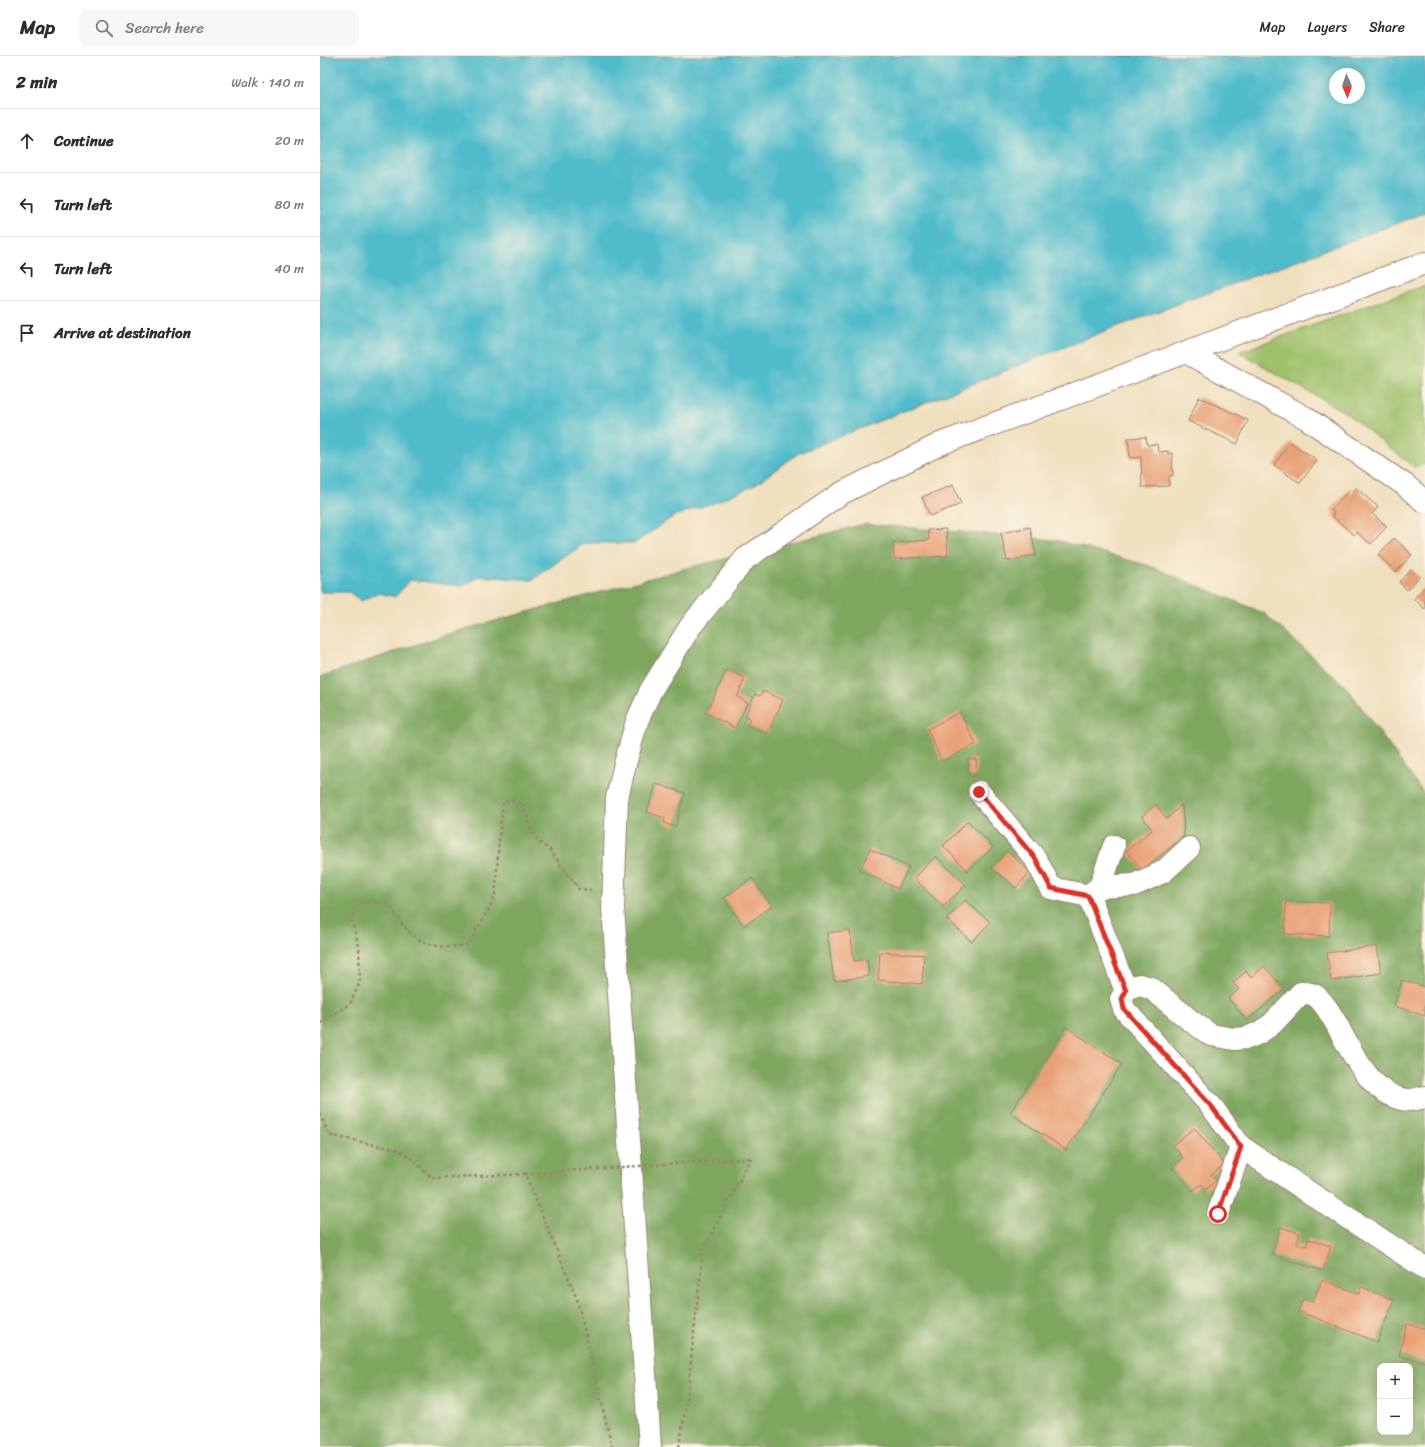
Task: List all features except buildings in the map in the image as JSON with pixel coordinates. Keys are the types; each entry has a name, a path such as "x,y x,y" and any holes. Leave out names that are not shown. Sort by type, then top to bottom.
{"street":[{"path":"650,1447 613,915 617,798 637,721 651,690 690,627 745,559 840,494 940,444 1425,263"},
{"path":"1186,352 1306,418 1405,485 1425,502"},
{"path":"1405,485 1425,478"},
{"path":"979,792 1035,858 1051,888 1094,892 1134,885 1164,872 1189,848"},
{"path":"1114,846 1094,892 1126,991"},
{"path":"1425,1097 1411,1100 1393,1097 1375,1085 1351,1051 1329,1011 1315,996 1301,994 1272,1024 1259,1033 1247,1038 1234,1039 1210,1035 1151,988 1139,985 1126,991 1122,999 1124,1009 1212,1107 1241,1147 1425,1268"},
{"path":"1218,1214 1241,1147"}],"path":[{"path":"320,1023 350,1004 360,982 359,947 352,921 353,909 364,903 376,903 388,906 416,938 437,946 453,947 469,944 495,897 503,802 512,801 523,804 530,828 539,842 550,850 579,889 613,891"},
{"path":"320,1114 329,1135 399,1150 412,1159 432,1178 525,1174 751,1158 703,1250 686,1406 679,1447"},
{"path":"525,1174 577,1299 612,1447"}],"green space":[{"path":"1425,285 1425,463 1414,467 1346,413 1239,352"},
{"path":"865,524 1056,540 1150,566 1264,613 1348,689 1425,795 1425,1447 320,1447 320,677 444,635 683,569"}],"water":[{"path":"320,56 1425,56 1425,213 1105,331 799,453 754,485 716,502 674,516 635,543 585,543 532,580 480,576 462,586 410,580 395,597 379,593 361,601 349,592 320,592"}],"route":[{"path":"979,792 1035,858 1051,888 1088,896 1126,991 1122,999 1124,1009 1212,1107 1241,1147 1218,1214"}]}
